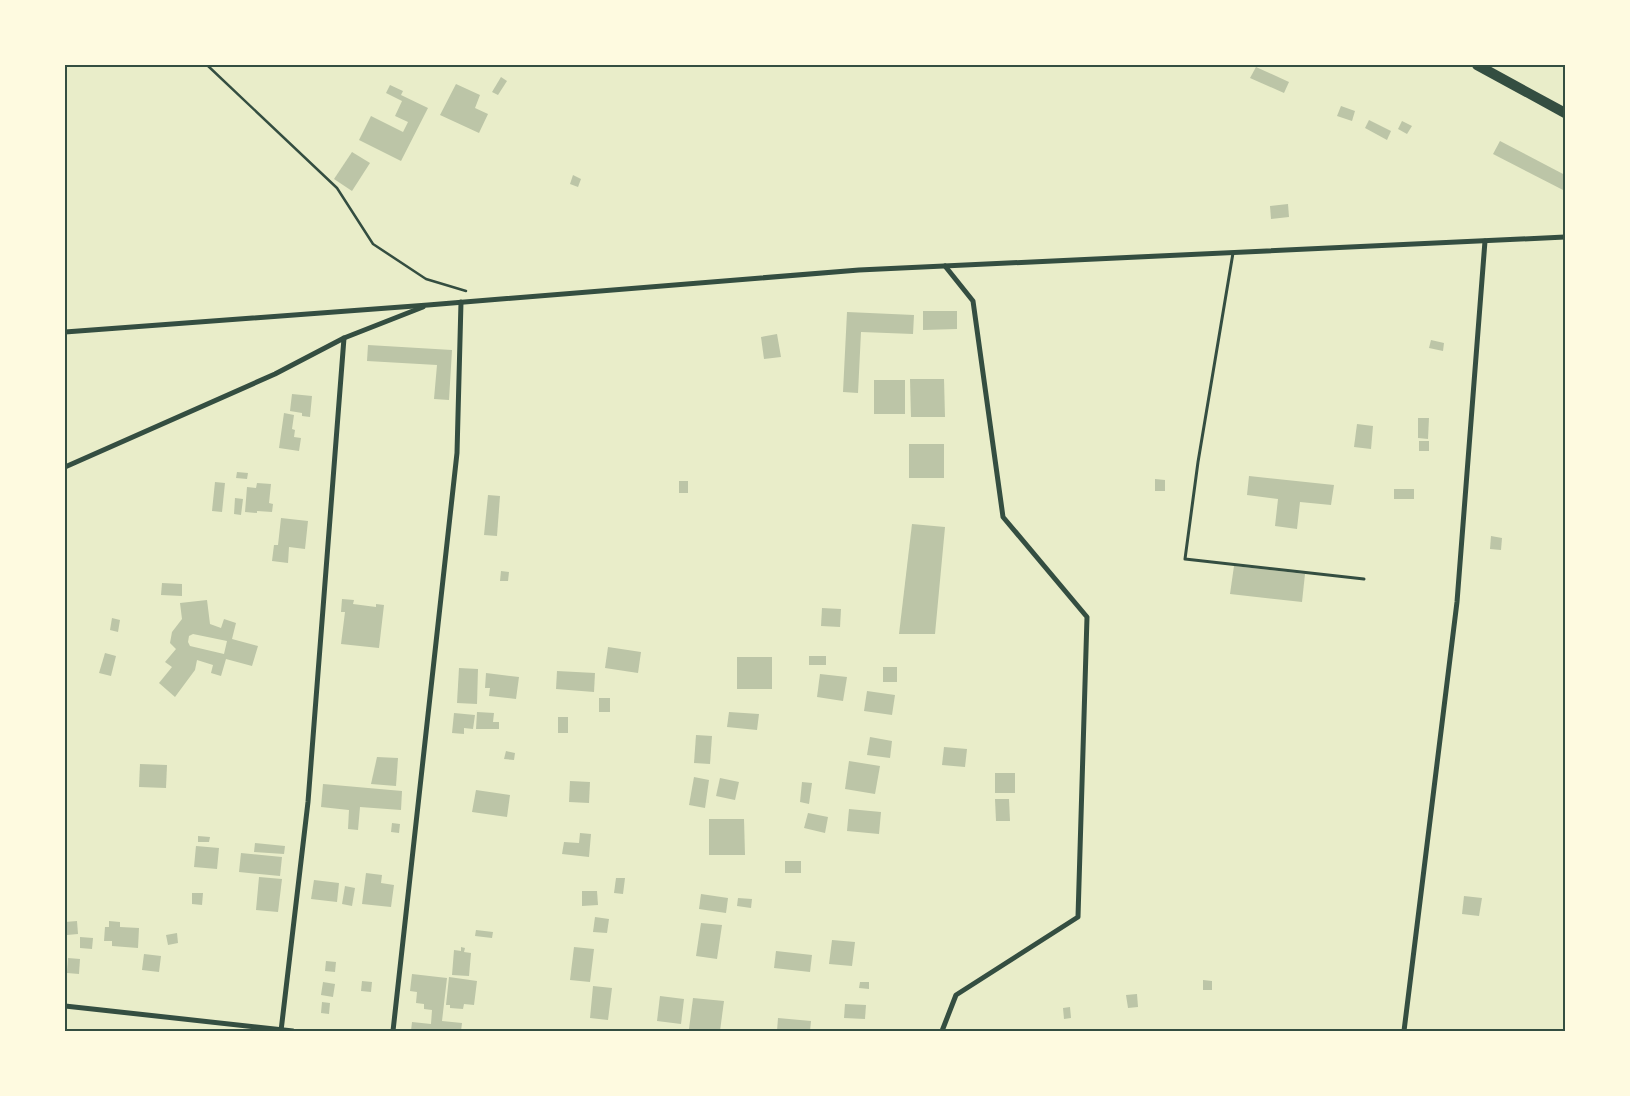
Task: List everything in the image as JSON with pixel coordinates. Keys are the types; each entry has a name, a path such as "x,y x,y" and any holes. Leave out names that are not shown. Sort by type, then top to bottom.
{"main road":[{"path":"1477,65 1565,113"}],"street":[{"path":"65,332 859,270 1565,237"},
{"path":"1404,1031 1457,602 1484,241"},
{"path":"942,1031 956,995 1078,917 1087,617 1003,517 973,301 945,266"},
{"path":"393,1031 457,453 461,302"},
{"path":"65,467 275,374 344,338 428,305"},
{"path":"281,1030 308,802 344,338"},
{"path":"65,1006 293,1031"}],"lane":[{"path":"1233,253 1198,462 1185,559 1364,578"}],"path":[{"path":"206,65 337,188 373,244 426,279 468,292"}],"building":[{"path":"1256,67 1289,82 1284,93 1250,78"},
{"path":"501,77 507,81 498,95 492,92"},
{"path":"456,84 480,95 475,108 488,114 479,133 440,115"},
{"path":"390,85 403,91 401,95 428,108 401,161 359,140 371,116 403,132 408,122 395,116 402,101 386,93"},
{"path":"1341,106 1355,111 1352,121 1337,116"},
{"path":"1369,120 1391,131 1387,140 1365,128"},
{"path":"1402,121 1412,126 1407,134 1398,129"},
{"path":"1500,141 1565,175 1565,191 1493,154"},
{"path":"352,152 370,163 352,191 334,179"},
{"path":"573,175 581,179 578,187 570,184"},
{"path":"1288,204 1289,217 1271,219 1270,206"},
{"path":"923,311 957,311 957,329 923,330"},
{"path":"847,312 914,315 913,334 861,332 858,393 843,392"},
{"path":"777,334 781,357 764,359 761,337"},
{"path":"1431,340 1444,343 1443,351 1429,348"},
{"path":"368,345 452,350 449,400 434,399 437,365 367,361"},
{"path":"910,379 944,379 945,417 911,417"},
{"path":"874,380 905,380 905,414 874,414"},
{"path":"292,394 312,396 310,417 302,416 302,413 290,411"},
{"path":"284,413 294,415 292,429 295,430 294,437 301,438 299,451 279,448"},
{"path":"1418,418 1429,418 1428,439 1418,438"},
{"path":"1357,424 1373,426 1371,449 1354,447"},
{"path":"1419,441 1429,441 1429,451 1419,451"},
{"path":"909,444 944,444 944,478 909,478"},
{"path":"237,472 248,473 247,479 236,478"},
{"path":"1249,476 1334,485 1331,505 1300,502 1297,529 1275,526 1278,499 1247,495"},
{"path":"1155,479 1165,480 1165,491 1155,491"},
{"path":"679,481 688,481 688,493 679,493"},
{"path":"215,482 225,483 222,512 212,511"},
{"path":"257,483 271,484 269,503 273,504 272,512 245,512 247,487 256,488"},
{"path":"1394,489 1414,489 1414,499 1394,499"},
{"path":"488,495 500,496 497,536 484,535"},
{"path":"235,498 243,499 241,515 234,514"},
{"path":"281,518 308,521 305,549 289,547 288,563 272,561 274,545 278,545"},
{"path":"912,524 945,527 935,634 899,634"},
{"path":"1491,536 1502,538 1501,550 1490,549"},
{"path":"1234,566 1305,574 1302,602 1230,594"},
{"path":"501,571 509,572 508,581 500,581"},
{"path":"162,583 182,584 182,596 161,595"},
{"path":"342,599 354,600 353,604 376,607 376,604 384,605 379,648 341,644 345,612 341,612"},
{"path":"207,600 210,624 221,628 224,619 236,623 232,639 258,646 252,666 226,659 221,676 211,673 213,665 197,660 195,670 175,697 159,683 172,667 165,662 176,649 170,643 172,632 182,619 180,603","holes":["193,634 227,641 224,654 190,646 188,642 189,636"]},
{"path":"822,608 841,609 840,627 821,626"},
{"path":"112,618 120,620 118,632 110,630"},
{"path":"608,647 641,652 638,673 605,668"},
{"path":"105,653 116,656 111,676 99,673"},
{"path":"809,656 826,656 826,665 809,665"},
{"path":"737,657 772,657 772,689 737,689"},
{"path":"883,667 897,667 897,682 883,682"},
{"path":"459,668 478,669 477,704 457,703"},
{"path":"557,671 595,673 594,692 556,689"},
{"path":"486,673 519,677 516,699 489,696 490,688 485,688"},
{"path":"820,674 847,677 843,701 817,697"},
{"path":"867,691 895,695 892,715 864,711"},
{"path":"599,698 610,698 610,712 599,712"},
{"path":"477,712 494,713 493,722 499,722 499,729 476,729"},
{"path":"729,712 759,714 757,730 727,727"},
{"path":"454,713 475,715 473,729 464,728 464,734 452,733"},
{"path":"558,717 568,717 568,733 558,733"},
{"path":"696,735 712,736 710,764 694,763"},
{"path":"870,737 892,741 890,758 867,755"},
{"path":"944,747 967,749 965,767 942,765"},
{"path":"506,751 515,753 514,760 504,759"},
{"path":"377,757 398,758 396,786 371,784"},
{"path":"849,761 880,766 875,794 845,789"},
{"path":"140,764 167,765 166,788 139,787"},
{"path":"995,773 1015,773 1015,793 995,793"},
{"path":"694,777 709,780 705,808 689,805"},
{"path":"720,778 739,782 735,800 716,796"},
{"path":"570,781 590,782 589,803 569,802"},
{"path":"802,782 812,783 809,804 800,802"},
{"path":"323,784 402,791 401,810 360,807 358,830 348,829 349,810 321,807"},
{"path":"476,790 510,795 507,817 472,812"},
{"path":"995,799 1009,799 1010,821 996,821"},
{"path":"849,809 881,812 879,834 847,831"},
{"path":"808,813 828,817 825,833 804,828"},
{"path":"709,819 744,819 745,855 709,855"},
{"path":"392,823 400,824 399,833 391,832"},
{"path":"580,833 591,834 589,857 562,854 564,842 579,843"},
{"path":"198,836 210,837 209,842 198,842"},
{"path":"255,843 285,846 284,854 254,852"},
{"path":"196,846 219,848 217,869 194,867"},
{"path":"241,853 282,857 280,876 239,872"},
{"path":"785,861 801,861 801,873 785,873"},
{"path":"366,873 382,875 381,883 394,885 391,907 362,904"},
{"path":"259,877 282,879 278,912 256,910"},
{"path":"616,878 625,878 623,894 614,893"},
{"path":"314,880 339,883 337,902 311,899"},
{"path":"345,886 355,888 352,906 342,904"},
{"path":"582,891 597,891 598,905 582,906"},
{"path":"192,893 203,893 202,905 192,904"},
{"path":"701,894 728,898 726,913 699,909"},
{"path":"1464,896 1482,898 1479,916 1462,914"},
{"path":"738,898 752,899 751,908 737,906"},
{"path":"595,917 609,919 607,933 593,932"},
{"path":"77,921 78,934 67,935 65,922"},
{"path":"109,921 120,922 120,927 139,928 138,948 112,946 112,941 104,941 105,927 109,927"},
{"path":"701,923 722,925 717,959 696,956"},
{"path":"476,930 493,932 492,938 475,936"},
{"path":"177,933 178,943 168,945 166,935"},
{"path":"80,937 93,938 92,949 80,948"},
{"path":"832,940 855,942 852,966 829,964"},
{"path":"461,947 465,948 464,952 471,953 469,976 452,975 454,950 461,951"},
{"path":"574,947 594,949 590,982 570,980"},
{"path":"776,951 812,955 810,972 774,968"},
{"path":"144,954 161,956 159,972 142,970"},
{"path":"68,958 80,959 79,974 67,973"},
{"path":"326,961 336,962 335,972 325,971"},
{"path":"412,974 447,978 442,1021 462,1023 461,1031 411,1031 412,1022 431,1024 432,1010 424,1009 424,1004 416,1003 417,992 410,991"},
{"path":"449,977 477,981 474,1005 464,1004 463,1009 450,1008 450,1005 446,1005"},
{"path":"1203,980 1212,981 1212,990 1203,990"},
{"path":"362,981 372,982 371,992 361,991"},
{"path":"323,982 335,984 333,997 321,995"},
{"path":"860,982 869,982 869,989 859,988"},
{"path":"593,986 612,988 608,1020 590,1018"},
{"path":"1137,994 1138,1007 1128,1008 1126,995"},
{"path":"660,996 684,999 681,1024 657,1021"},
{"path":"693,998 724,1001 720,1031 689,1029"},
{"path":"322,1002 330,1003 329,1014 321,1013"},
{"path":"845,1004 866,1005 865,1019 844,1018"},
{"path":"1070,1007 1071,1018 1064,1019 1063,1008"},
{"path":"778,1018 811,1021 810,1031 777,1031"}]}
